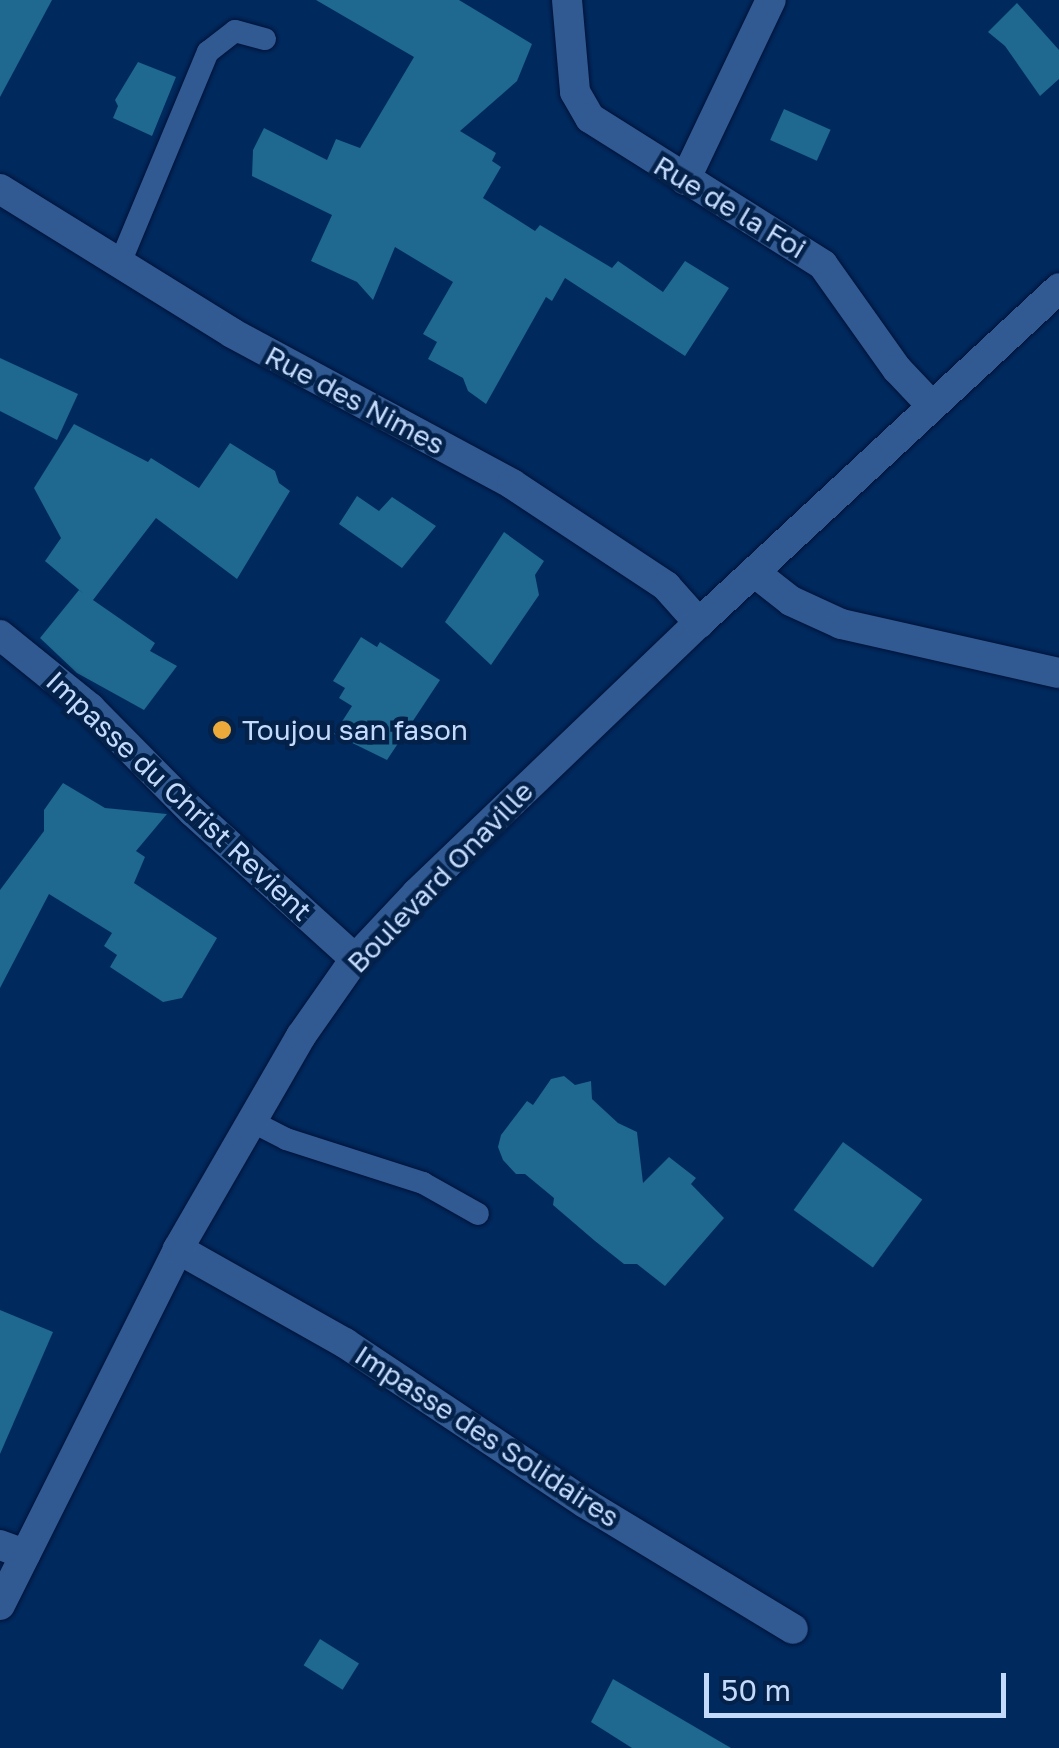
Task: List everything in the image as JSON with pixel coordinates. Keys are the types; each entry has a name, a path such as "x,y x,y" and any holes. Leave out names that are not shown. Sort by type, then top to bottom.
{"street":[{"name":"Rue de la Foi","path":"567,0 575,92 590,118 822,265 898,369 932,406"},
{"path":"685,180 771,0"},
{"name":"Rue des Nimes","path":"0,189 297,371 527,494 666,586 699,623"},
{"name":"Boulevard Onaville","path":"0,1605 12,1550 250,1121 300,1036 356,959 417,892 699,623 1057,293"},
{"path":"754,572 792,601 841,624 1059,673"},
{"name":"Impasse du Christ Revient","path":"0,634 90,708 193,812 356,959"},
{"name":"Impasse des Solidaires","path":"178,1249 345,1344 586,1503 793,1629"}],"lane":[{"path":"120,262 208,52 234,31 264,39"},
{"path":"250,1121 286,1139 423,1183 478,1214"}],"building":[{"path":"0,0 52,0 0,97"},
{"path":"316,0 459,0 532,44 517,81 460,131 496,153 492,161 501,167 483,198 535,231 540,225 612,268 618,261 663,292 685,261 729,288 685,356 565,278 552,301 546,297 486,404 468,391 463,378 428,359 437,342 423,334 453,282 395,247 373,300 357,282 311,261 332,215 252,176 253,150 264,128 327,160 336,139 360,148 414,57"},
{"path":"1017,3 1059,50 1059,79 1040,96 1005,46 988,32"},
{"path":"138,62 176,77 152,136 113,118 118,106 115,100"},
{"path":"784,109 831,130 817,161 770,140"},
{"path":"0,358 78,394 57,440 0,411"},
{"path":"74,424 148,462 151,458 199,488 230,443 275,471 279,483 290,491 237,579 156,518 93,600 155,643 150,651 177,666 144,710 77,673 40,638 79,590 84,594 45,561 61,538 34,488"},
{"path":"357,496 379,511 392,497 436,526 402,568 339,524"},
{"path":"504,532 544,561 535,575 539,595 491,665 445,622"},
{"path":"361,637 377,647 380,642 440,680 387,760 334,734 352,706 339,698 345,688 333,681"},
{"path":"63,783 105,808 167,814 136,851 145,857 134,883 217,938 182,998 163,1002 110,967 117,955 104,946 112,933 49,894 0,988 0,890 44,831 44,810"},
{"path":"564,1076 575,1085 591,1081 592,1099 618,1123 637,1132 643,1183 669,1157 696,1178 691,1184 724,1218 665,1286 637,1264 624,1264 553,1205 554,1198 525,1174 516,1174 503,1160 498,1147 501,1135 527,1101 533,1105 551,1079"},
{"path":"843,1142 922,1200 873,1268 794,1210"},
{"path":"0,1310 53,1332 0,1454"},
{"path":"320,1639 359,1663 343,1690 304,1665"},
{"path":"613,1679 731,1748 632,1748 591,1722"}],"place":[{"name":"Toujou san fason","path":"222,730"}]}
